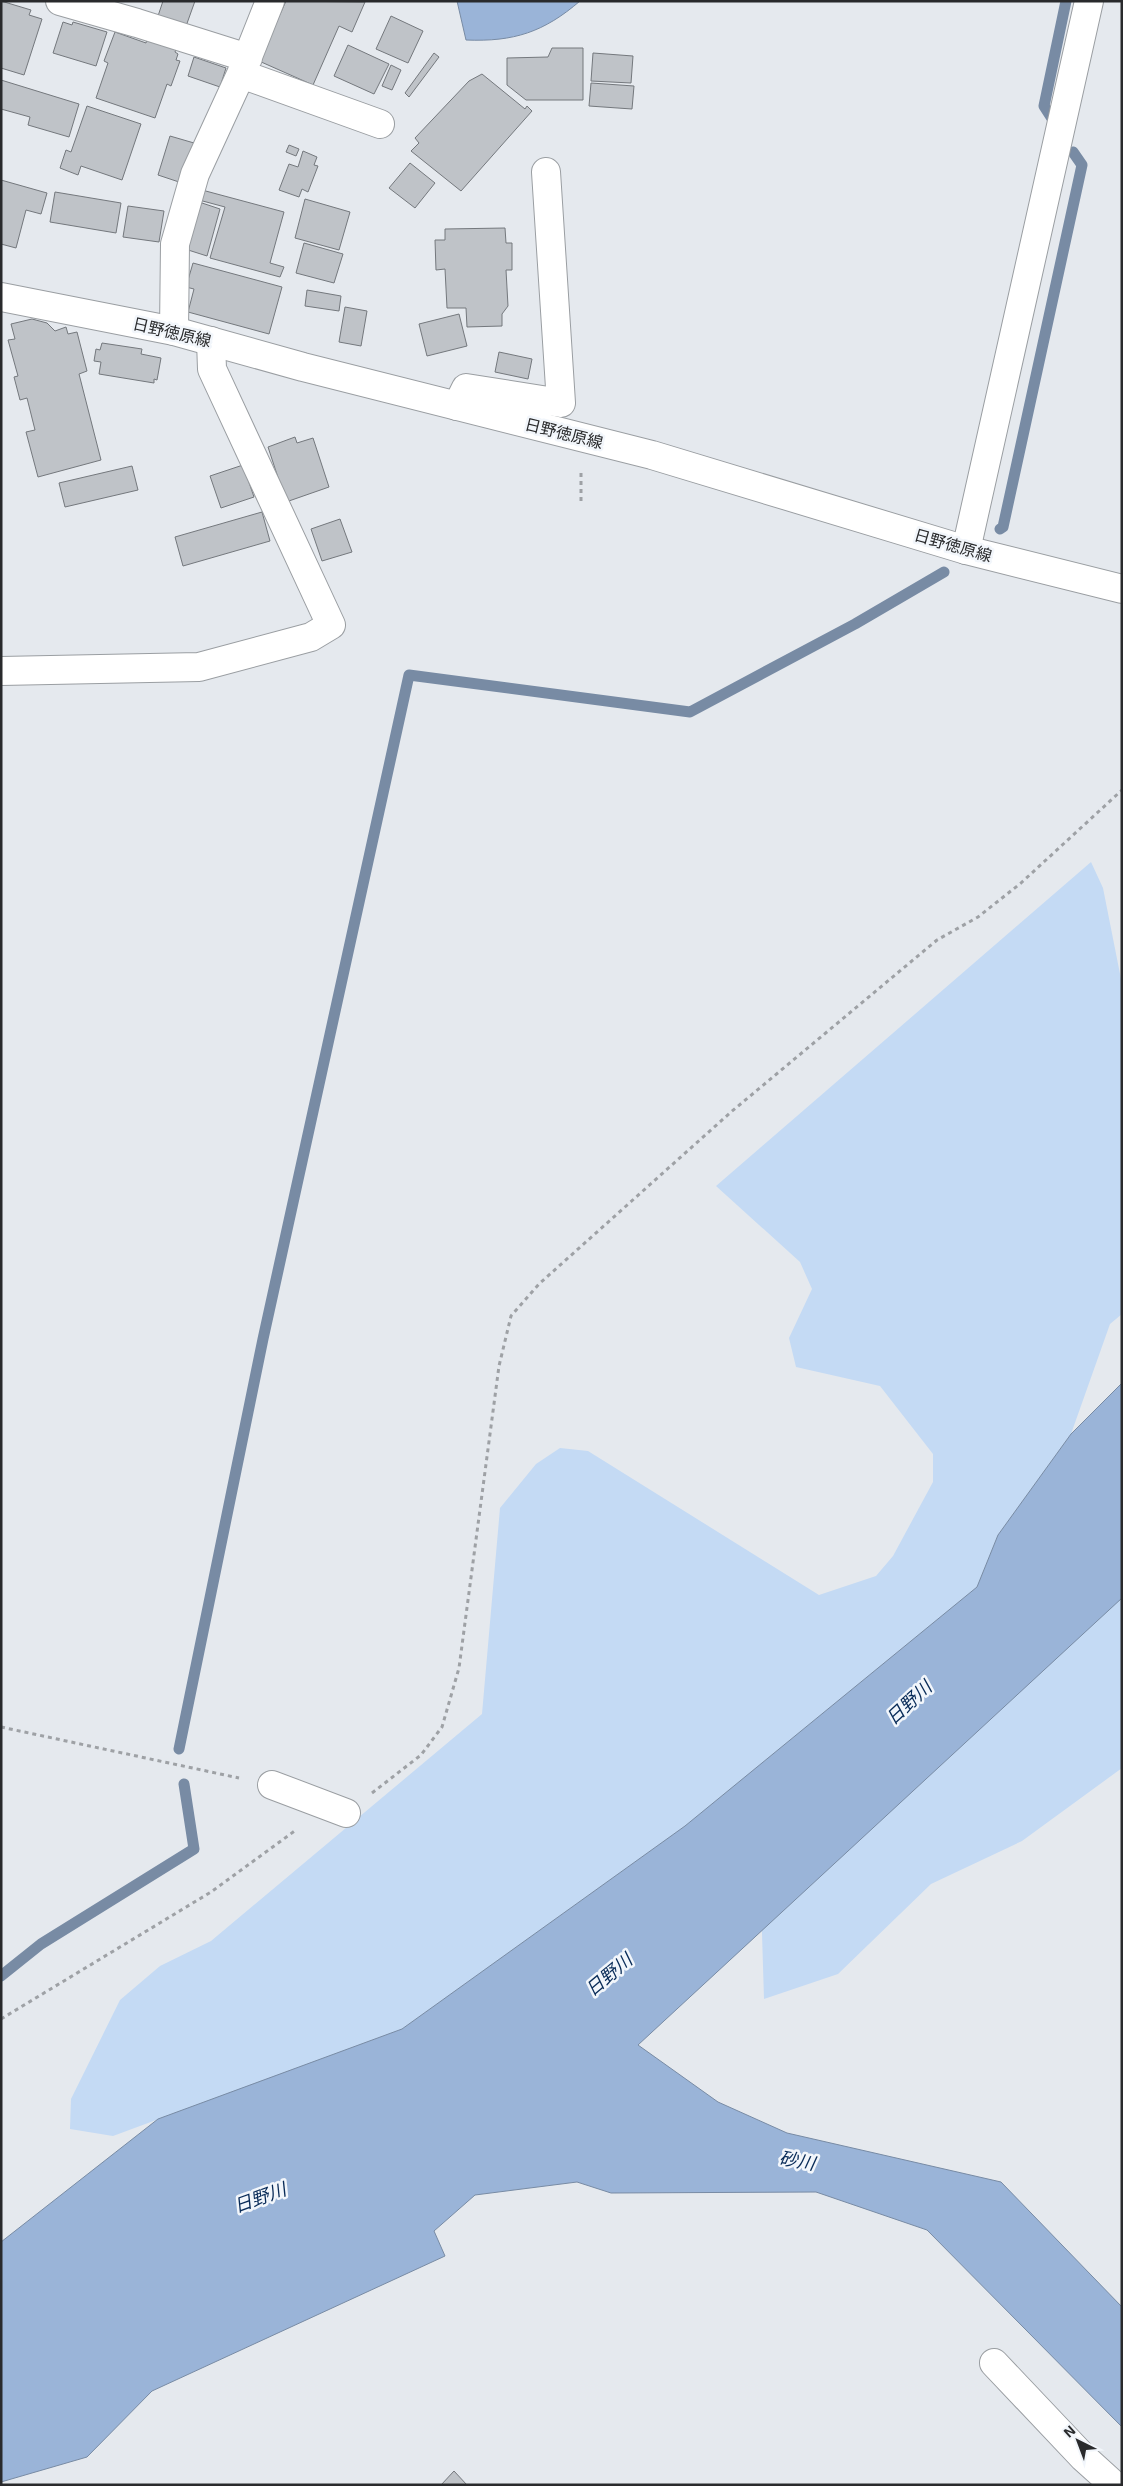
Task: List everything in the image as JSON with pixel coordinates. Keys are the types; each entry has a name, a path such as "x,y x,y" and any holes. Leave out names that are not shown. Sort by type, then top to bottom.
{"street":[{"path":"60,1 137,22 380,124"},
{"path":"174,331 174,244 194,174 245,66 270,1"},
{"path":"966,550 1088,1"},
{"path":"457,406 466,388 561,403 546,172"},
{"name":"日野徳原線","path":"1,297 174,331 302,367 652,455 966,550 1122,589"},
{"path":"1,671 199,667 311,637 331,625 212,369 211,341"},
{"path":"272,1785 346,1813"},
{"path":"994,2363 1083,2457 1114,2485"}],"path":[{"path":"346,1813 421,1755 442,1727 459,1668 487,1451 500,1366 511,1316 539,1284 731,1112 937,940 978,917 1021,883 1122,790"},
{"path":"1,1727 272,1785"},
{"path":"1,2019 211,1892 298,1828"}],"shaded area":[{"path":"1091,862 1103,888 1122,984 1122,1314 1110,1324 1071,1434 998,1535 977,1587 685,1826 402,2029 113,2136 70,2129 71,2099 120,2000 160,1966 211,1941 482,1714 500,1508 536,1464 560,1448 588,1451 819,1595 876,1576 893,1556 933,1482 933,1454 880,1386 796,1367 789,1338 812,1289 800,1262 716,1186"},
{"path":"1122,1554 1122,1768 1022,1841 931,1884 838,1974 764,1999 761,1901"}],"water":[{"path":"457,1 580,1 554,20 528,33 499,39 466,40"},
{"path":"1122,1383 1122,1598 638,2045 718,2102 787,2133 1001,2182 1122,2307 1122,2427 927,2230 816,2192 611,2193 577,2182 475,2195 434,2231 445,2256 152,2391 87,2457 1,2482 1,2242 158,2119 402,2029 685,1826 977,1587 998,1535 1071,1434"}],"building":[{"path":"1,1 31,10 29,15 42,19 24,75 1,68"},
{"path":"163,1 195,1 185,29 157,19"},
{"path":"286,1 365,2 352,32 339,26 313,85 259,61"},
{"path":"391,16 423,31 408,63 376,49"},
{"path":"63,22 72,25 73,22 107,32 96,66 53,53"},
{"path":"115,32 146,43 147,39 176,49 175,52 178,54 176,60 180,61 171,86 167,84 155,118 96,98 108,63 104,61"},
{"path":"348,45 389,64 374,94 334,76"},
{"path":"552,48 583,48 583,100 526,100 507,85 507,58 548,57"},
{"path":"434,53 439,57 409,97 405,93"},
{"path":"593,53 633,56 631,83 591,81"},
{"path":"194,57 226,68 220,87 188,76"},
{"path":"391,65 401,70 392,90 382,86"},
{"path":"482,74 525,109 527,106 532,111 461,191 411,151 419,143 415,138 469,81"},
{"path":"1,80 79,104 69,137 28,125 30,117 1,109"},
{"path":"591,83 634,86 632,109 589,106"},
{"path":"87,106 141,124 122,180 81,166 78,175 60,168 66,150 71,152"},
{"path":"170,136 194,143 182,183 158,175"},
{"path":"289,145 299,149 296,156 286,152"},
{"path":"303,151 317,157 314,165 318,166 308,192 302,189 299,197 279,190 289,164 298,167"},
{"path":"410,163 435,183 415,208 389,188"},
{"path":"1,180 47,193 41,214 26,210 16,248 1,244"},
{"path":"202,190 284,212 270,263 284,267 280,277 210,258 225,207 199,200"},
{"path":"55,192 121,203 116,233 50,222"},
{"path":"305,199 350,212 339,250 295,238"},
{"path":"199,202 220,209 207,256 185,249"},
{"path":"128,206 164,211 159,242 123,237"},
{"path":"505,228 506,243 512,243 512,270 506,270 508,306 502,314 502,326 467,327 466,308 447,308 445,269 436,270 435,240 445,240 445,229"},
{"path":"304,243 343,254 334,283 296,273"},
{"path":"193,263 282,287 269,334 188,312 194,289 186,287"},
{"path":"307,290 341,296 339,311 305,306"},
{"path":"345,307 367,311 361,346 339,342"},
{"path":"459,314 467,346 427,356 419,324"},
{"path":"32,319 47,323 55,331 66,327 68,334 77,332 87,371 79,374 101,460 38,477 26,432 35,430 27,398 20,400 14,377 18,376 8,340 15,339 11,324"},
{"path":"102,343 142,349 141,354 161,358 157,380 154,379 154,383 99,374 101,362 94,361 96,349 100,350"},
{"path":"499,352 532,359 528,379 495,372"},
{"path":"295,437 297,443 313,438 329,487 286,502 268,447"},
{"path":"243,465 254,497 221,508 210,476"},
{"path":"132,466 138,490 65,507 59,483"},
{"path":"262,512 270,541 183,566 175,537"},
{"path":"340,519 352,552 322,561 311,529"},
{"path":"454,2471 467,2485 441,2485"}],"waterway":[{"path":"1053,120 1044,106 1066,1"},
{"path":"1000,529 1003,527 1082,165 1073,152"},
{"path":"179,1749 263,1339 409,675 690,712 855,624 944,572"},
{"path":"1,1976 41,1944 194,1849 184,1784"}],"water label":[{"name":"日野川","path":"909,1703"},
{"name":"日野川","path":"609,1975"},
{"name":"砂川","path":"797,2161"},
{"name":"日野川","path":"260,2198"}]}
